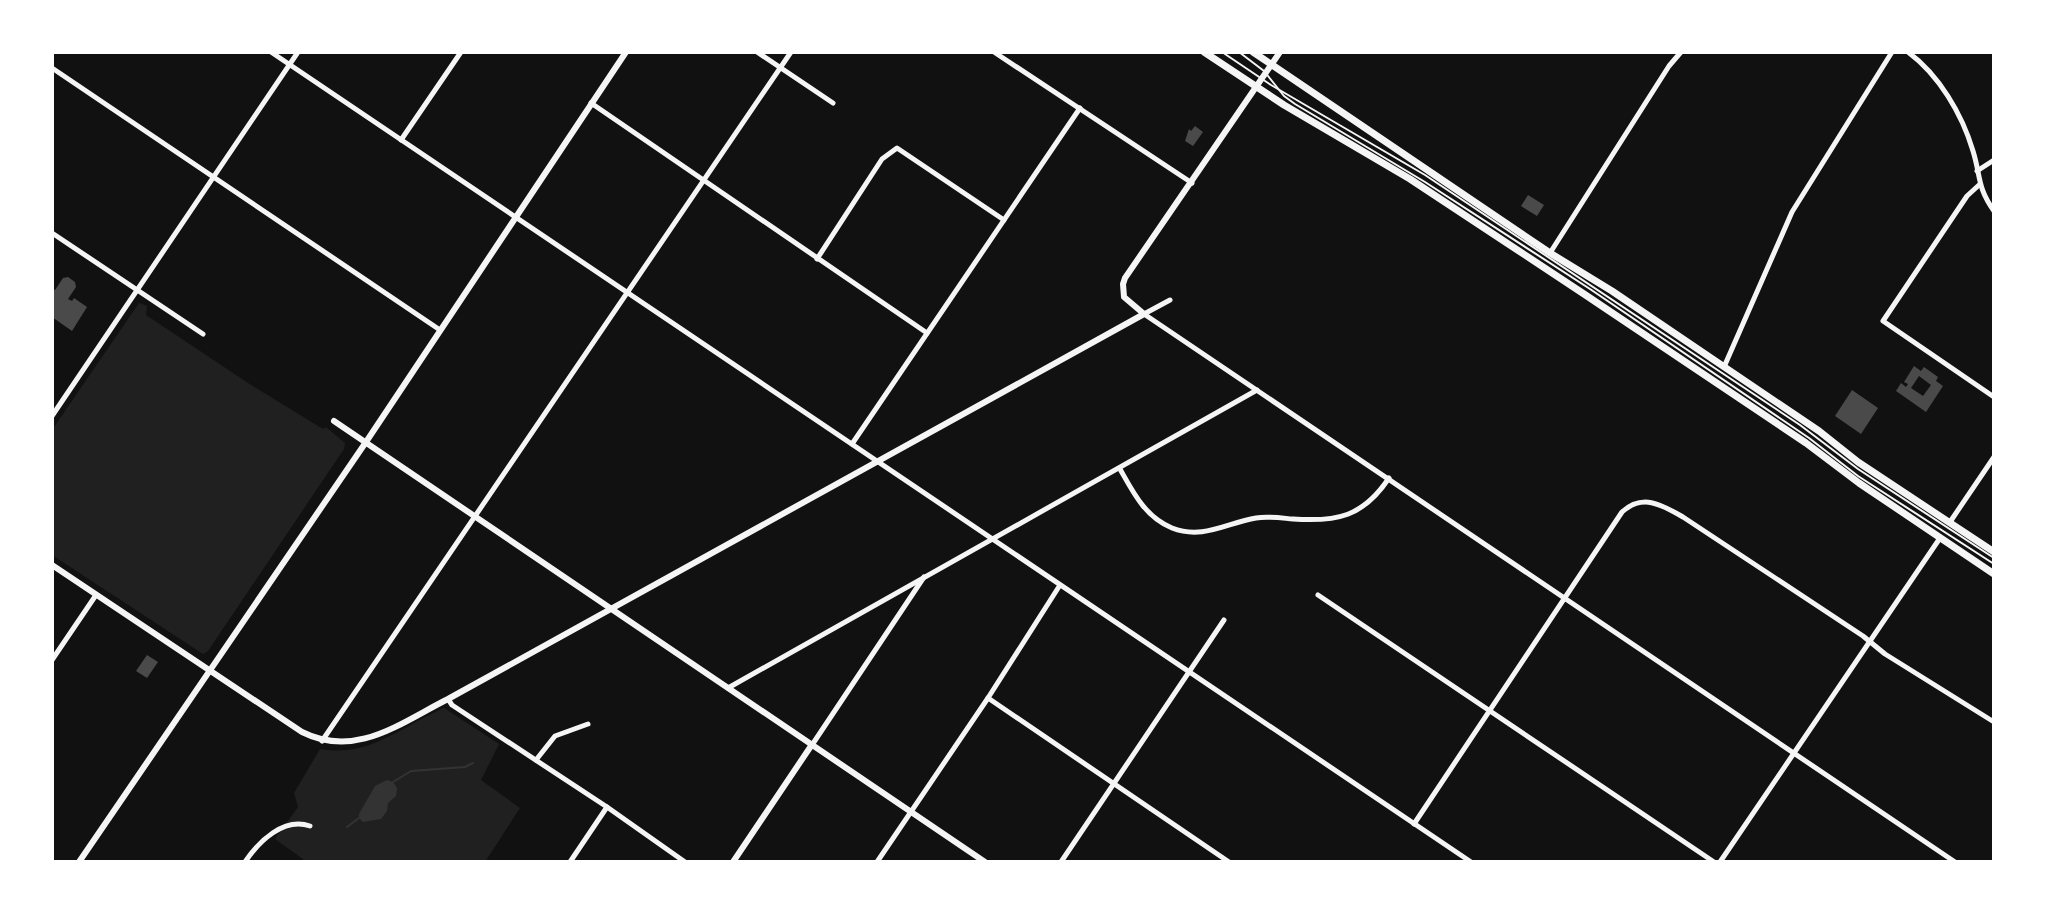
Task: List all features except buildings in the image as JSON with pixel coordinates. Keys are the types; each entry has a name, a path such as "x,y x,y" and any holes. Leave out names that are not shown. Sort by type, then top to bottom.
{"main road":[{"path":"1204,52 1256,88 1418,184 1801,440 1994,574"},
{"path":"1253,52 1994,552"}],"street":[{"path":"271,52 1471,862"},
{"path":"52,416 298,52"},
{"path":"401,140 461,52"},
{"path":"79,862 366,442 626,52"},
{"path":"757,52 833,103"},
{"path":"321,742 791,52"},
{"path":"994,52 1192,183"},
{"path":"1280,52 1123,284 1124,297 1144,314 1955,862"},
{"path":"1550,253 1681,52"},
{"path":"1724,367 1792,212 1892,52"},
{"path":"1908,52 1920,61 1953,103 1973,151 1979,185 1994,211"},
{"path":"52,68 440,330"},
{"path":"591,103 927,333"},
{"path":"852,444 1080,108"},
{"path":"817,259 882,159 897,148 1004,220"},
{"path":"1977,171 1994,160"},
{"path":"1979,185 1967,196 1883,321 1994,397"},
{"path":"52,233 203,334"},
{"path":"52,565 302,732 321,742 350,743 379,734 448,699 1170,300"},
{"path":"728,688 1258,390"},
{"path":"334,421 985,862"},
{"path":"1950,523 1994,457"},
{"path":"1120,469 1151,515 1165,525 1191,533 1217,531 1259,517 1317,521 1342,517 1363,507 1389,478"},
{"path":"1414,824 1622,512 1636,502 1660,505 1683,517 1994,722"},
{"path":"1720,862 1940,538"},
{"path":"733,862 925,576"},
{"path":"877,862 1060,585"},
{"path":"52,660 96,595"},
{"path":"1318,595 1714,862"},
{"path":"1061,862 1224,620"},
{"path":"988,698 1229,862"},
{"path":"448,699 452,705 685,862"},
{"path":"536,760 555,736 588,724"},
{"path":"570,862 607,807"},
{"path":"245,862 285,825 299,822 310,826"}],"lane":[{"path":"1222,52 1425,175 1994,558"},
{"path":"1239,52 1295,104 1425,182 1590,289 1809,438 1858,476 1994,564"}],"shaded area":[{"path":"139,303 147,306 146,315 248,383 323,429 326,427 345,443 344,449 208,651 203,654 52,555 52,430"},
{"path":"444,708 499,744 481,780 520,808 485,862 307,862 275,839 298,807 294,793 320,749 338,751 370,745"},
{"path":"387,780 397,788 396,796 388,803 381,819 363,822 359,814 375,786"}],"waterway":[{"path":"393,782 411,771 465,767 473,763"},
{"path":"347,827 359,818"}]}
